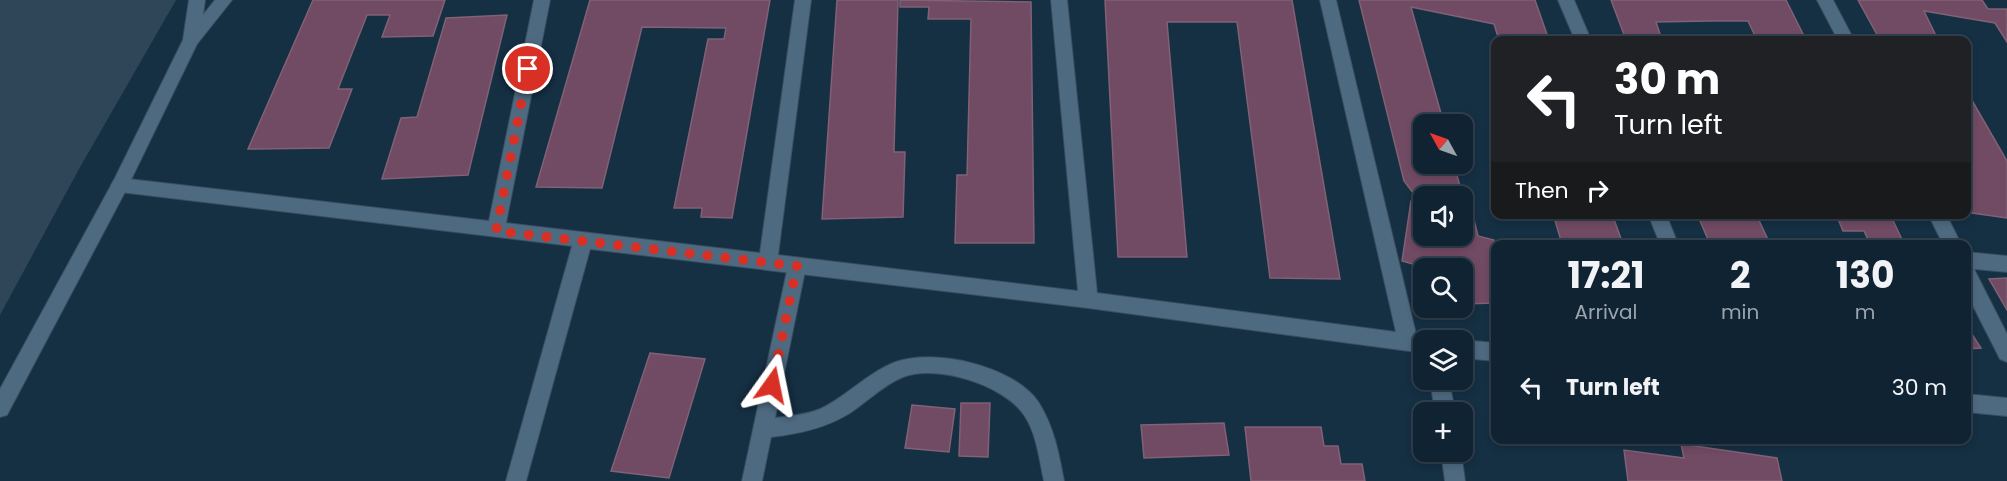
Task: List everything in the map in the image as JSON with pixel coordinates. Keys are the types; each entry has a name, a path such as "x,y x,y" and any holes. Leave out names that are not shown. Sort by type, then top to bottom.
{"street":[{"path":"191,40 198,0"},
{"path":"0,408 120,185 191,40 224,0"},
{"path":"496,231 542,0"},
{"path":"768,262 803,0"},
{"path":"1059,0 1088,300"},
{"path":"1328,0 1413,330"},
{"path":"1566,0 1581,36"},
{"path":"1825,0 1844,36"},
{"path":"120,185 1088,300 1413,342"},
{"path":"1659,219 1667,240"},
{"path":"1940,219 1950,240"},
{"path":"516,481 583,241"},
{"path":"1971,260 2007,264"},
{"path":"752,481 797,266"},
{"path":"1971,282 2007,353"},
{"path":"1473,350 1491,352"},
{"path":"763,429 805,424 834,412 876,381 912,365 949,367 994,379 1023,397 1044,433 1054,481"},
{"path":"1971,403 2007,407"},
{"path":"1452,462 1455,481"}],"shaded area":[{"path":"0,0 176,0 79,169 0,315"}],"building":[{"path":"313,0 445,0 433,36 382,37 390,15 367,15 338,89 352,89 329,148 248,149"},
{"path":"590,0 770,0 732,218 701,217 702,208 674,208 708,39 724,39 726,28 642,27 602,188 536,187"},
{"path":"837,0 898,0 894,152 905,152 903,217 822,219"},
{"path":"900,0 1031,2 1034,243 955,243 957,175 967,175 971,19 928,19 929,7 900,7"},
{"path":"1105,0 1292,0 1340,279 1270,278 1237,22 1167,22 1187,257 1118,257"},
{"path":"1359,0 1535,0 1548,36 1498,36 1494,24 1411,7 1441,114 1413,114 1413,174 1457,174 1460,186 1413,186 1413,193 1404,181"},
{"path":"1611,0 1786,0 1804,36 1755,36 1748,21 1709,21 1656,22 1661,36 1624,36"},
{"path":"1858,0 1982,0 1988,9 2007,9 2007,42 1995,23 1924,11 1936,36 1878,36"},
{"path":"507,15 468,175 382,179 401,118 417,117 446,18"},
{"path":"1971,99 2007,161 2007,218 1972,213"},
{"path":"1413,200 1413,246 1473,246 1473,216 1478,236 1494,240 1491,240 1491,303 1473,304 1473,258 1413,258 1413,264 1402,261"},
{"path":"1554,219 1614,219 1622,240 1561,240"},
{"path":"1699,219 1758,219 1768,240 1708,240"},
{"path":"1838,219 1892,219 1902,240 1868,240 1864,231 1843,231"},
{"path":"2007,278 2007,310 1989,279"},
{"path":"1971,333 1981,348 1971,349"},
{"path":"650,353 705,359 669,478 611,471"},
{"path":"961,403 990,403 988,457 959,456"},
{"path":"912,405 955,409 949,452 905,448"},
{"path":"1224,423 1229,455 1144,458 1141,425"},
{"path":"1245,427 1321,427 1324,446 1338,446 1341,464 1362,464 1365,481 1251,481"},
{"path":"1681,444 1777,458 1782,481 1628,481 1624,450 1684,458"}],"route":[{"path":"528,69 496,231 797,266 772,385"}]}
